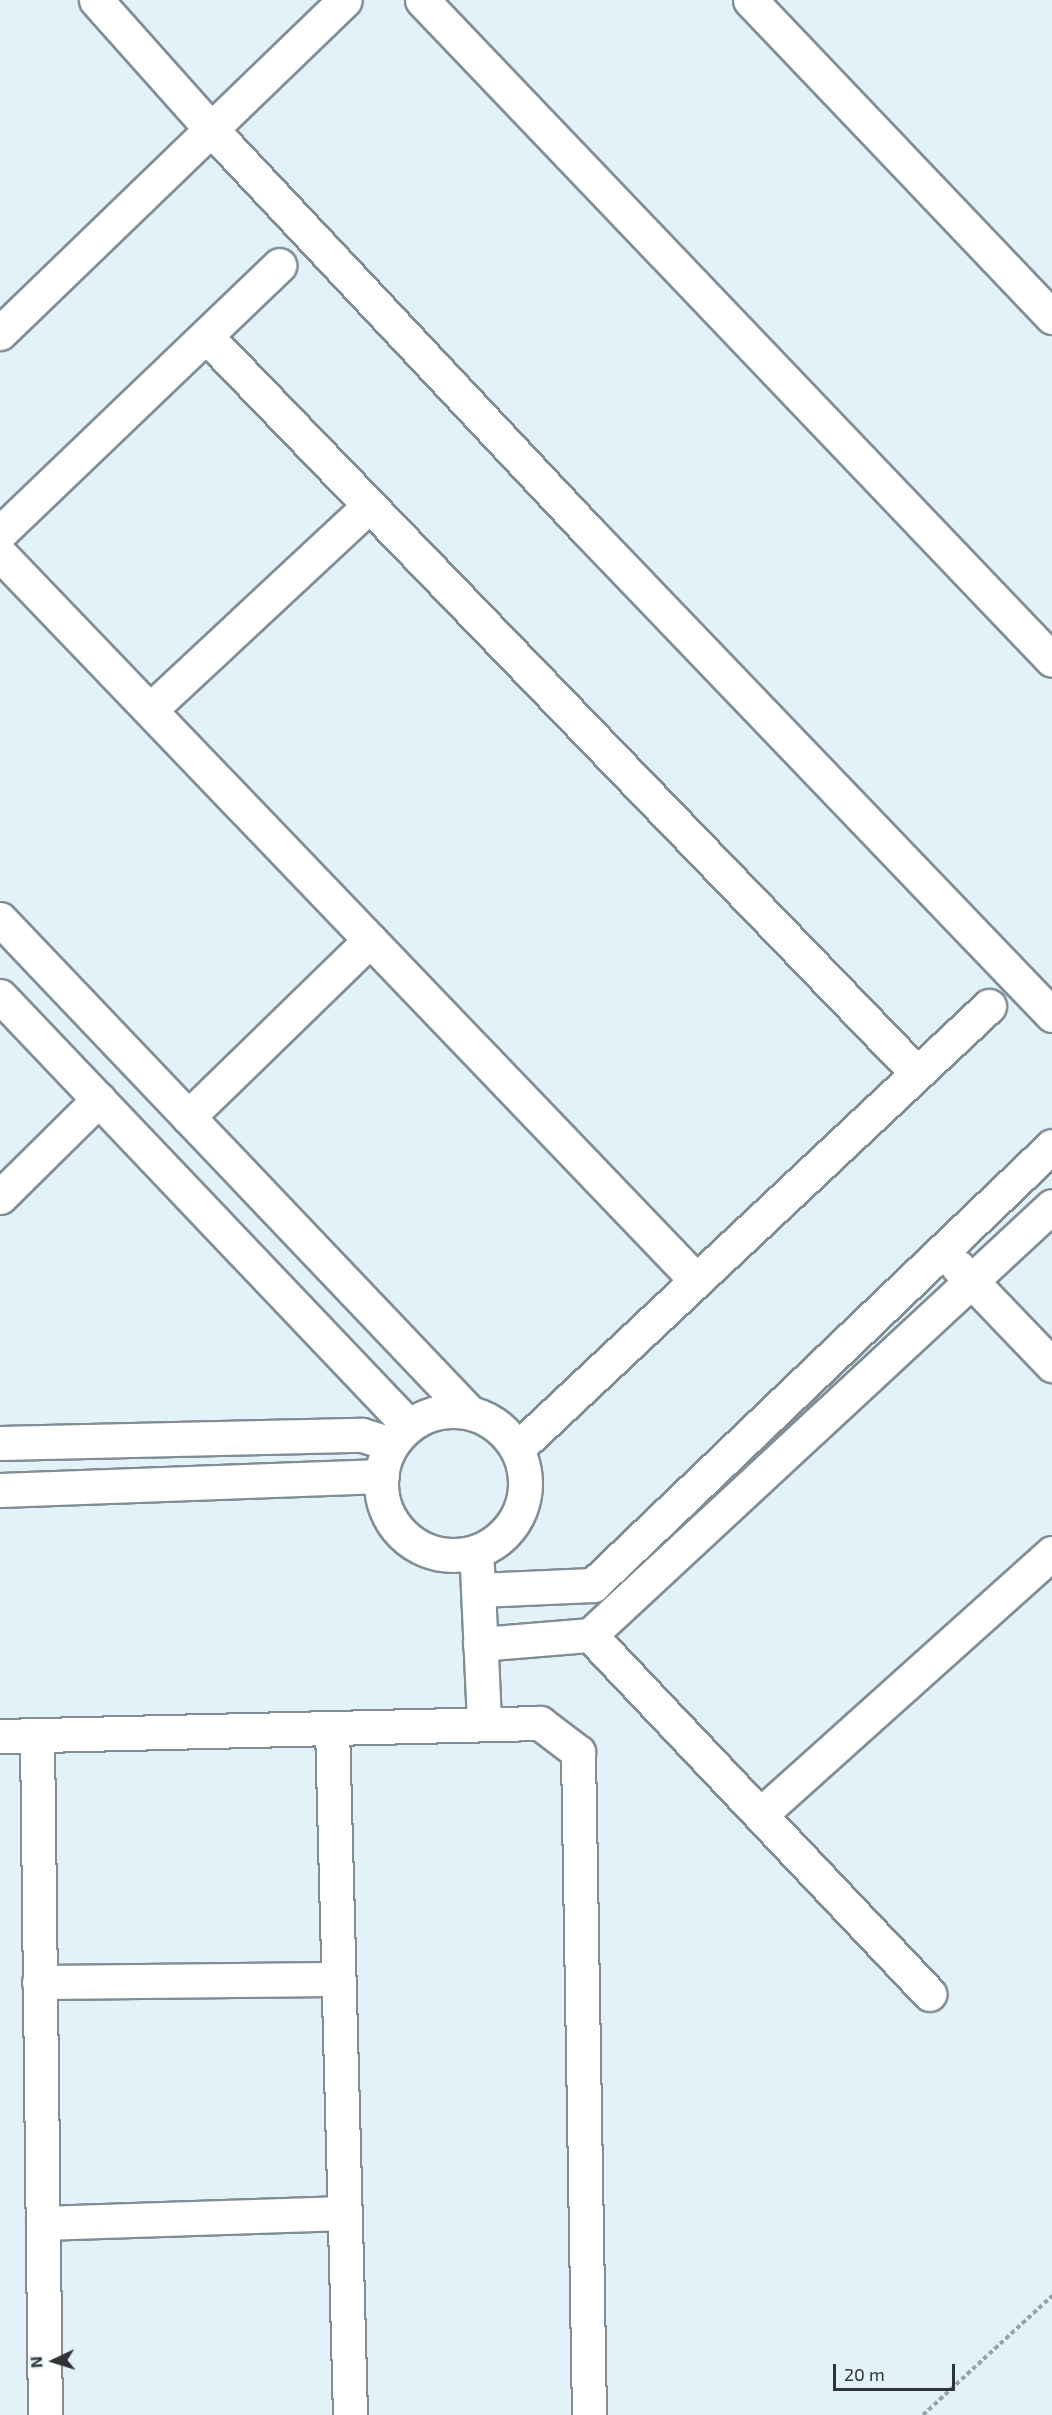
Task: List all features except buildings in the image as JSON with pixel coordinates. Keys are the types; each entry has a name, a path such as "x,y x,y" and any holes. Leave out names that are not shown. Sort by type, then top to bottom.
{"street":[{"path":"96,0 210,128 587,530 1052,1015"},
{"path":"0,333 345,0"},
{"path":"422,0 1052,660"},
{"path":"750,0 1052,317"},
{"path":"0,534 279,265"},
{"path":"206,336 917,1073"},
{"path":"150,711 369,506"},
{"path":"0,554 696,1280"},
{"path":"0,919 470,1412"},
{"path":"188,1116 370,940"},
{"path":"0,996 99,1099 400,1435"},
{"path":"518,1448 989,1006"},
{"path":"0,1197 99,1099"},
{"path":"478,1590 593,1585 1052,1146"},
{"path":"480,1644 590,1635 1052,1206"},
{"path":"942,1251 1052,1365"},
{"path":"456,1409 470,1412 480,1414 502,1428 518,1448 525,1472 525,1498 515,1521 499,1540 477,1552 451,1556 427,1551 405,1538 390,1518 381,1493 382,1468 400,1435 430,1413 456,1409"},
{"path":"0,1443 400,1435"},
{"path":"0,1490 382,1476"},
{"path":"477,1552 484,1724"},
{"path":"761,1814 1052,1553"},
{"path":"590,1635 929,1994"},
{"path":"0,1736 540,1723 578,1752 589,2415"},
{"path":"332,1728 350,2415"},
{"path":"37,1735 45,2415"},
{"path":"39,1982 338,1979"},
{"path":"43,2223 344,2213"}],"path":[{"path":"923,2415 1052,2296"}]}
